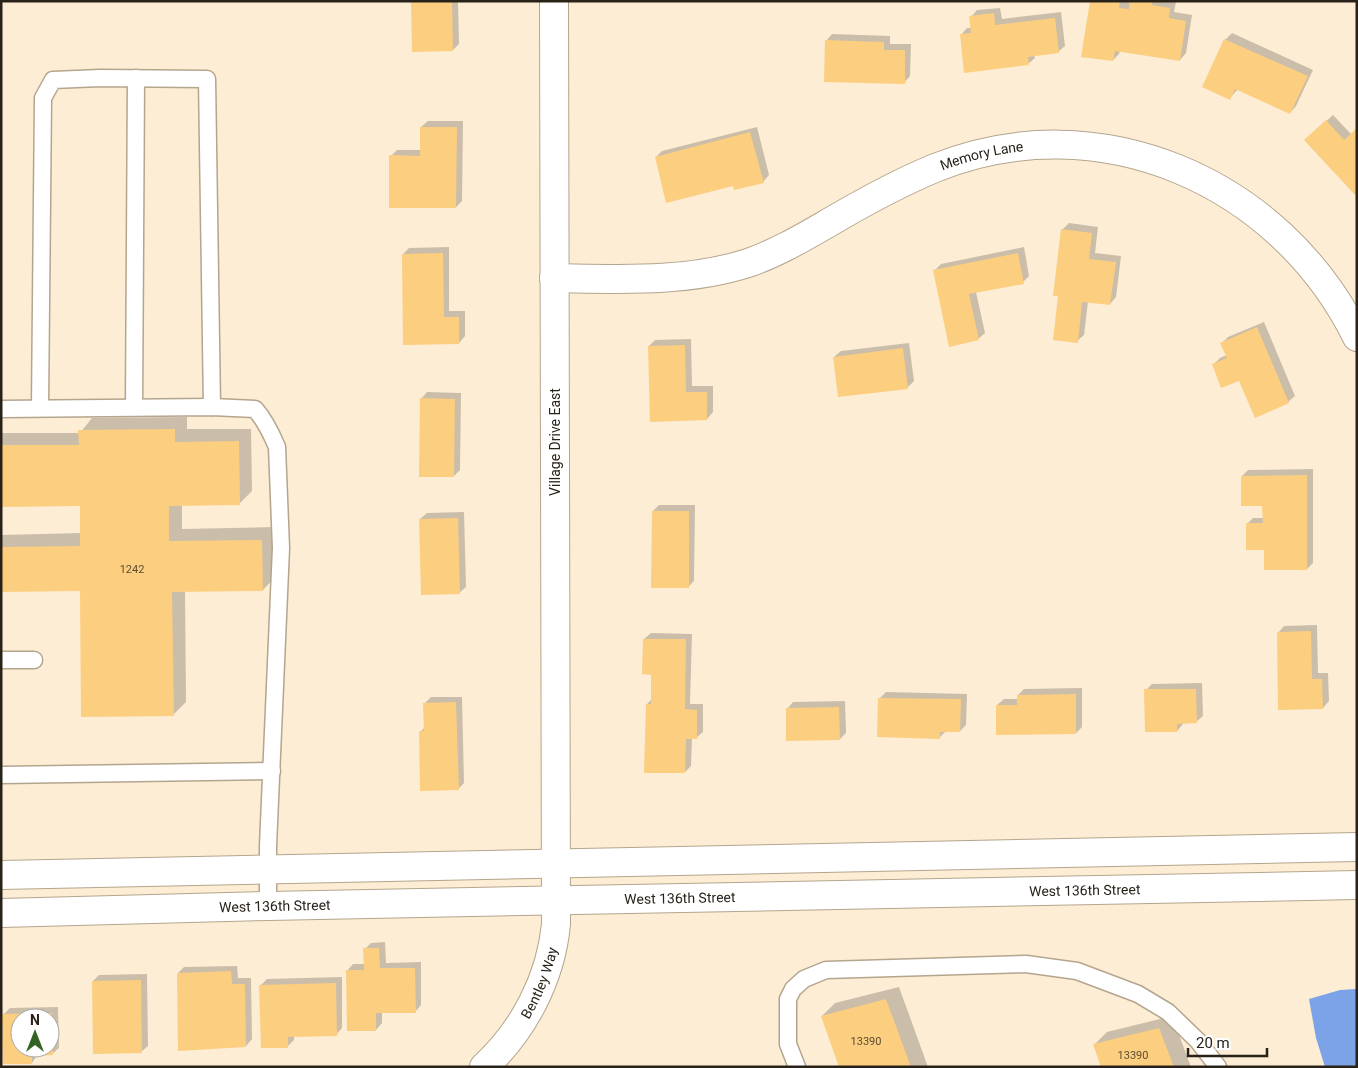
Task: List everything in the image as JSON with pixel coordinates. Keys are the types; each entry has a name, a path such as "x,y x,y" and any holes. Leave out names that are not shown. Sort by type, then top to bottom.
{"street":[{"name":"Village Drive East","path":"554,1 556,882"},
{"name":"Memory Lane","path":"554,278 658,278 690,276 723,270 751,262 777,250 866,201 934,168 963,158 1026,145 1059,144 1089,146 1159,161 1193,175 1240,202 1279,233 1316,270 1332,293 1357,338"},
{"name":"West 136th Street","path":"1,913 268,906 556,882 1357,847"},
{"name":"West 136th Street","path":"1,875 268,869 556,882 687,897 1357,885"},
{"name":"Bentley Way","path":"484,1067 501,1051 530,1010 551,958 556,924 556,882"}],"lane":[{"path":"40,407 44,98 54,80 136,78 207,79 212,406"},
{"path":"134,407 136,78"},
{"path":"1,409 212,406 255,409 263,418 278,446 281,548 268,906"},
{"path":"1,660 34,660"},
{"path":"1,775 272,771"},
{"path":"797,1067 788,1044 788,999 793,989 804,979 826,970 1026,964 1077,971 1138,994 1168,1012 1198,1041 1218,1067"}],"water":[{"path":"1357,989 1357,1067 1325,1067 1316,1038 1309,999 1340,990"}],"building":[{"path":"411,1 452,1 453,51 412,52"},
{"path":"1090,1 1120,1 1119,8 1129,9 1130,1 1153,1 1152,5 1170,8 1169,18 1186,21 1180,61 1115,51 1113,61 1081,57"},
{"path":"994,13 995,25 1055,18 1059,53 1028,57 1029,65 964,73 960,34 971,33 969,16"},
{"path":"1224,39 1308,76 1290,114 1235,89 1230,100 1202,87"},
{"path":"825,40 884,42 884,50 905,50 905,84 824,82"},
{"path":"1326,120 1344,140 1357,128 1357,197 1304,140"},
{"path":"420,127 457,127 456,208 389,208 389,155 420,156"},
{"path":"750,132 764,183 734,190 733,186 666,203 655,157"},
{"path":"1061,229 1092,233 1089,259 1116,262 1110,305 1082,302 1078,343 1053,340 1058,296 1053,296"},
{"path":"443,253 444,317 459,317 459,344 403,345 402,254"},
{"path":"1018,253 1024,284 969,294 979,340 949,347 933,270"},
{"path":"1257,327 1289,403 1255,418 1239,381 1221,388 1212,364 1227,358 1220,343"},
{"path":"685,345 686,392 707,392 707,420 650,422 648,346"},
{"path":"903,348 908,389 838,397 833,357"},
{"path":"420,398 455,399 454,477 419,477"},
{"path":"175,429 175,442 239,441 240,505 169,506 169,541 262,540 263,591 172,592 174,716 81,717 80,591 1,592 1,547 80,546 80,506 1,507 1,445 79,445 78,430"},
{"path":"1307,475 1307,570 1264,570 1264,550 1246,550 1246,523 1263,523 1262,506 1241,506 1241,476"},
{"path":"652,511 689,511 689,588 651,588"},
{"path":"458,518 460,594 421,595 419,519"},
{"path":"1311,631 1312,679 1322,679 1323,709 1278,710 1277,632"},
{"path":"643,639 686,639 685,709 697,710 697,739 686,739 685,773 644,773 646,704 651,704 651,675 642,674"},
{"path":"1144,689 1196,689 1197,723 1177,724 1177,732 1145,732"},
{"path":"1076,694 1076,734 996,735 996,705 1017,705 1017,695"},
{"path":"878,698 961,699 960,732 940,732 940,739 877,737"},
{"path":"456,702 459,790 420,791 419,731 424,731 423,703"},
{"path":"839,707 840,740 786,741 786,708"},
{"path":"363,948 379,948 380,968 415,968 416,1013 376,1013 376,1031 347,1031 346,970 364,970"},
{"path":"231,971 232,984 245,984 246,1047 178,1051 177,973"},
{"path":"141,980 142,1053 93,1054 92,981"},
{"path":"336,983 337,1036 288,1037 288,1048 261,1048 259,985"},
{"path":"886,999 911,1067 839,1067 821,1016"},
{"path":"2,1014 10,1014 10,1058 32,1058 32,1064 3,1064"},
{"path":"1159,1028 1174,1067 1101,1067 1093,1044"}]}
